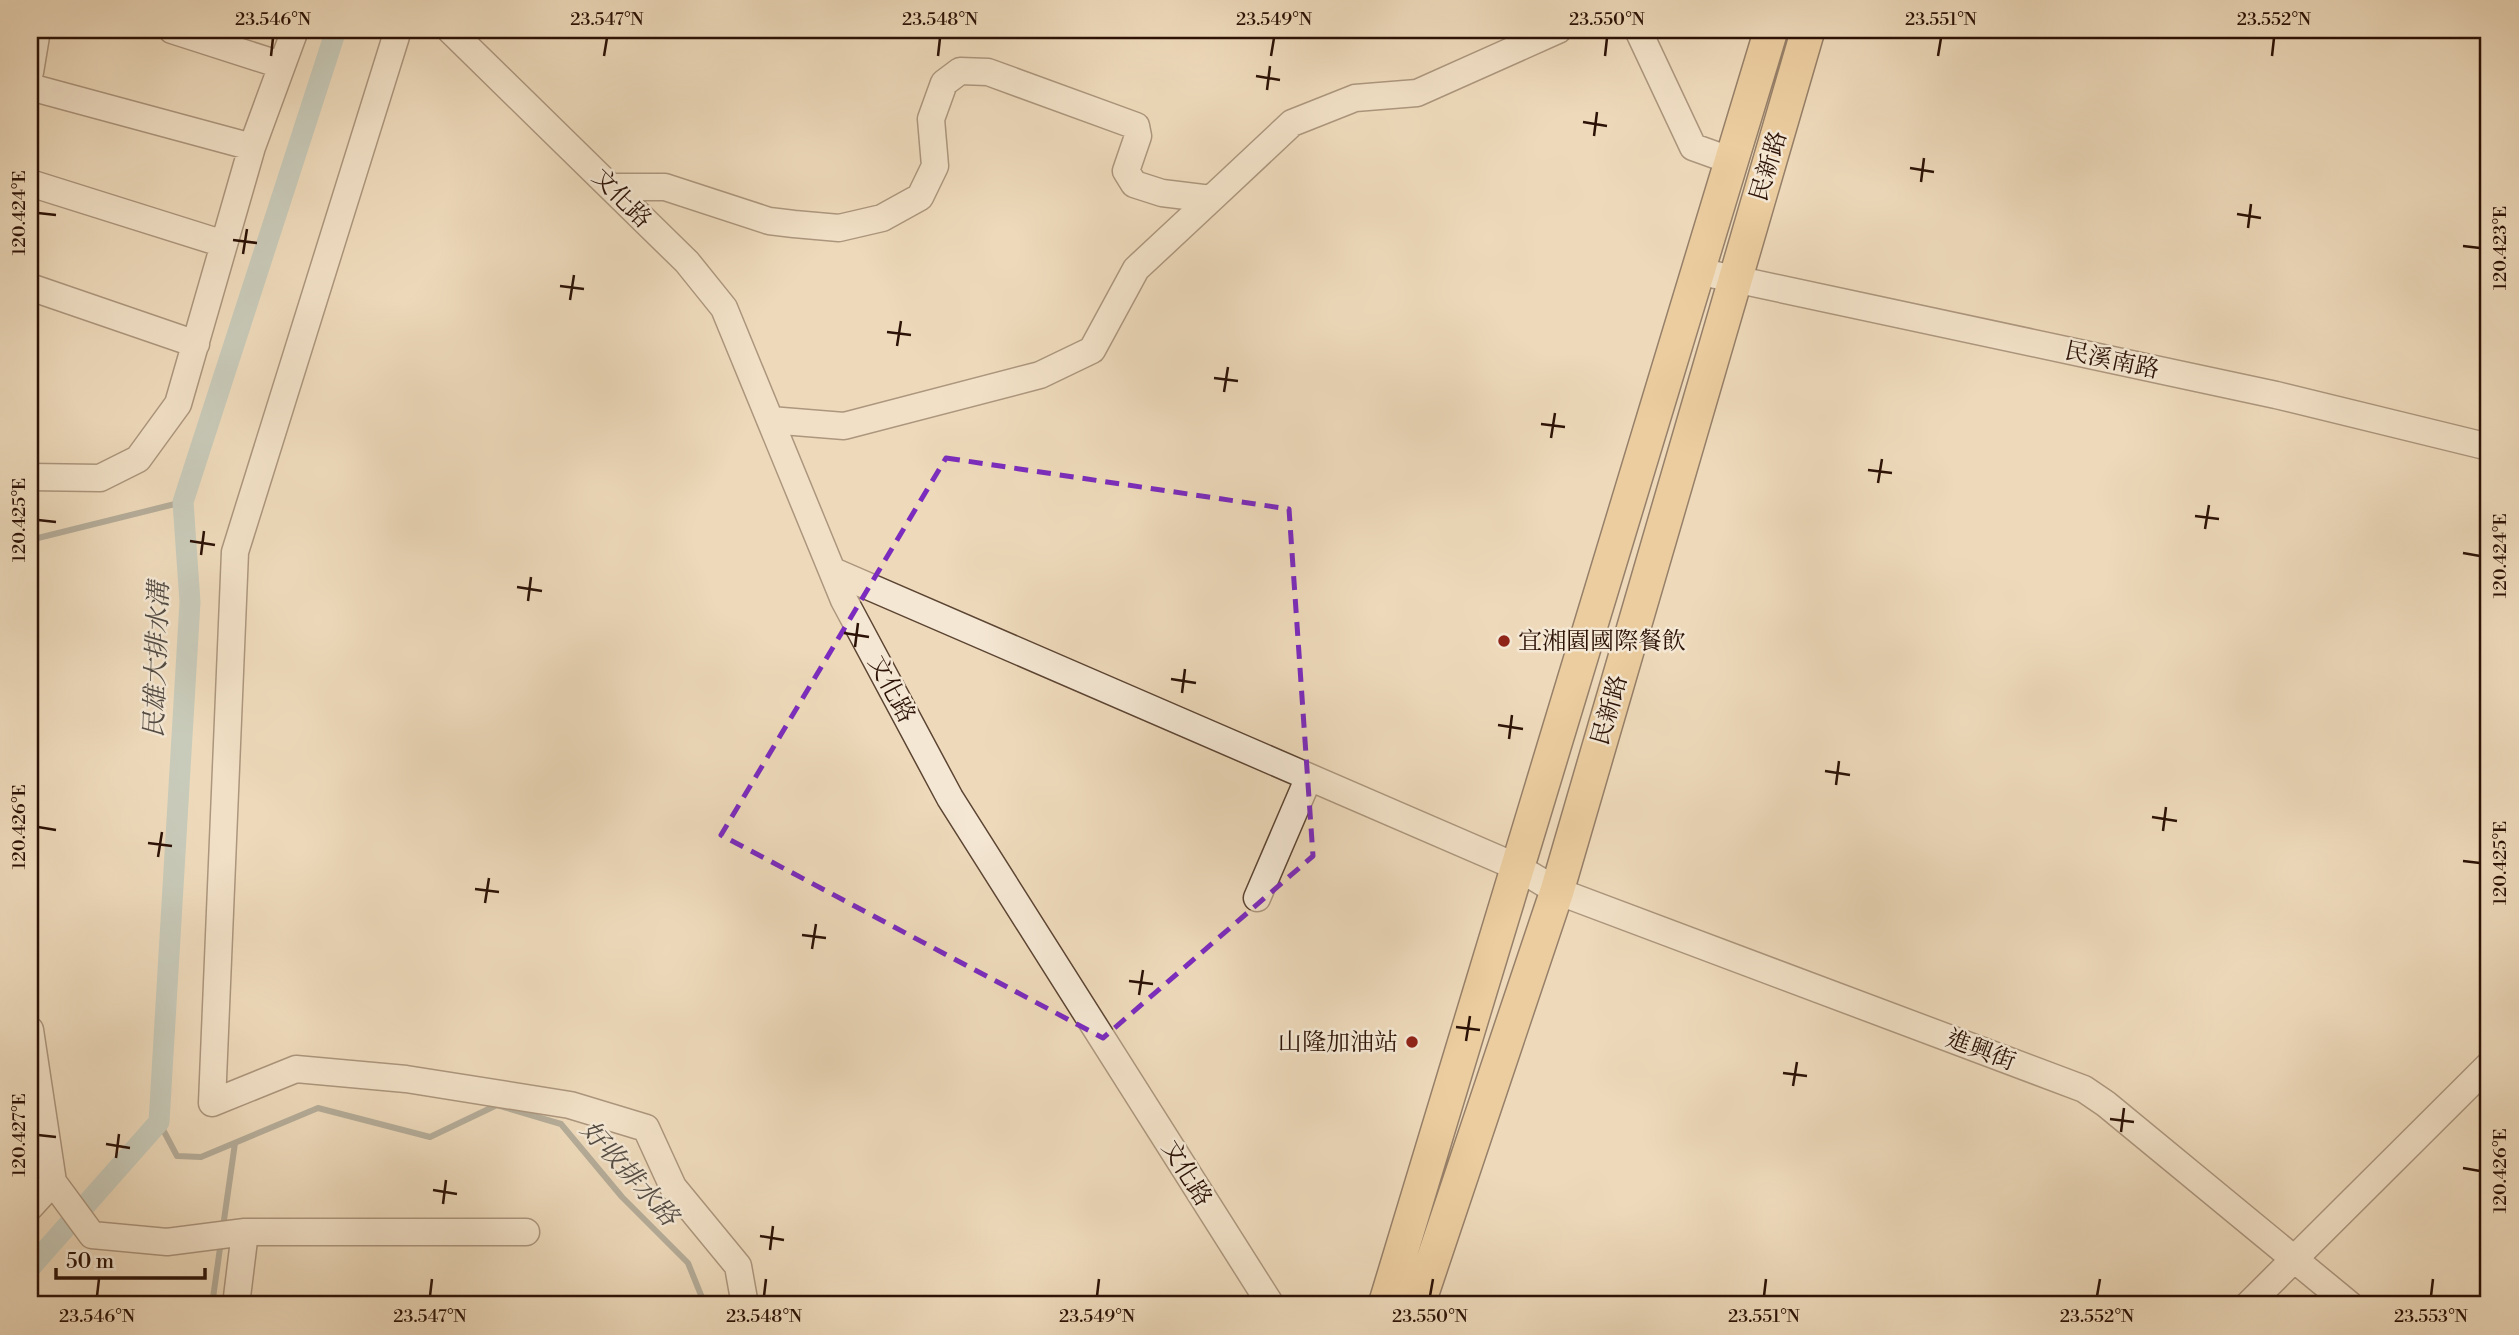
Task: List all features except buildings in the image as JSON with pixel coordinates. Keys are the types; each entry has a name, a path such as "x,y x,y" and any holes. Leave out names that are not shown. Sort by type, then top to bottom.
{"main road":[{"name":"民新路","path":"1385,1305 1771,30"},
{"name":"民新路","path":"1418,1305 1557,891 1808,30"}],"street":[{"path":"30,72 37,30"},
{"path":"172,30 281,65"},
{"path":"30,477 100,478 138,459 178,404 252,147 295,30"},
{"path":"398,30 235,552 212,1103 296,1069 406,1079 570,1105 646,1128 673,1186 738,1266 745,1305"},
{"name":"文化路","path":"450,30 687,262 724,308 844,600 950,799 1271,1305"},
{"path":"770,420 844,426 1040,376 1092,349 1136,268 1292,122 1355,98 1417,93 1558,30"},
{"path":"1638,30 1693,147 1732,161"},
{"path":"612,187 665,187 769,220 794,224 839,228 882,218 920,197 935,166 931,119 944,83 960,71 988,72 1136,126 1138,136 1126,171 1134,184 1162,193 1210,199"},
{"path":"30,87 252,147"},
{"path":"30,183 224,244"},
{"name":"民溪南路","path":"1697,271 1733,281 2276,395 2489,447"},
{"path":"30,287 196,344"},
{"name":"進興街","path":"832,571 1517,867 1557,891 2084,1089 2106,1104 2350,1305"},
{"path":"1257,898 1309,777"},
{"path":"30,1030 53,1182 92,1235 167,1242 245,1233 526,1232"},
{"path":"2248,1305 2489,1065"},
{"path":"30,1207 53,1182"},
{"path":"236,1305 245,1233"}],"highlighted area":[{"path":"946,458 1289,509 1313,856 1103,1038 721,835"}],"waterway":[{"name":"民雄大排水溝","path":"30,1268 159,1122 190,602 183,502 336,30"},
{"path":"30,540 183,502"},
{"name":"好收排水路","path":"159,1122 177,1156 201,1157 318,1108 430,1137 497,1105 561,1124 622,1197 688,1263 705,1305"},
{"path":"223,1227 235,1143"},
{"path":"212,1305 221,1241"}],"place":[{"name":"宜湘園國際餐飲","path":"1504,641"},
{"name":"山隆加油站","path":"1412,1042"}]}
